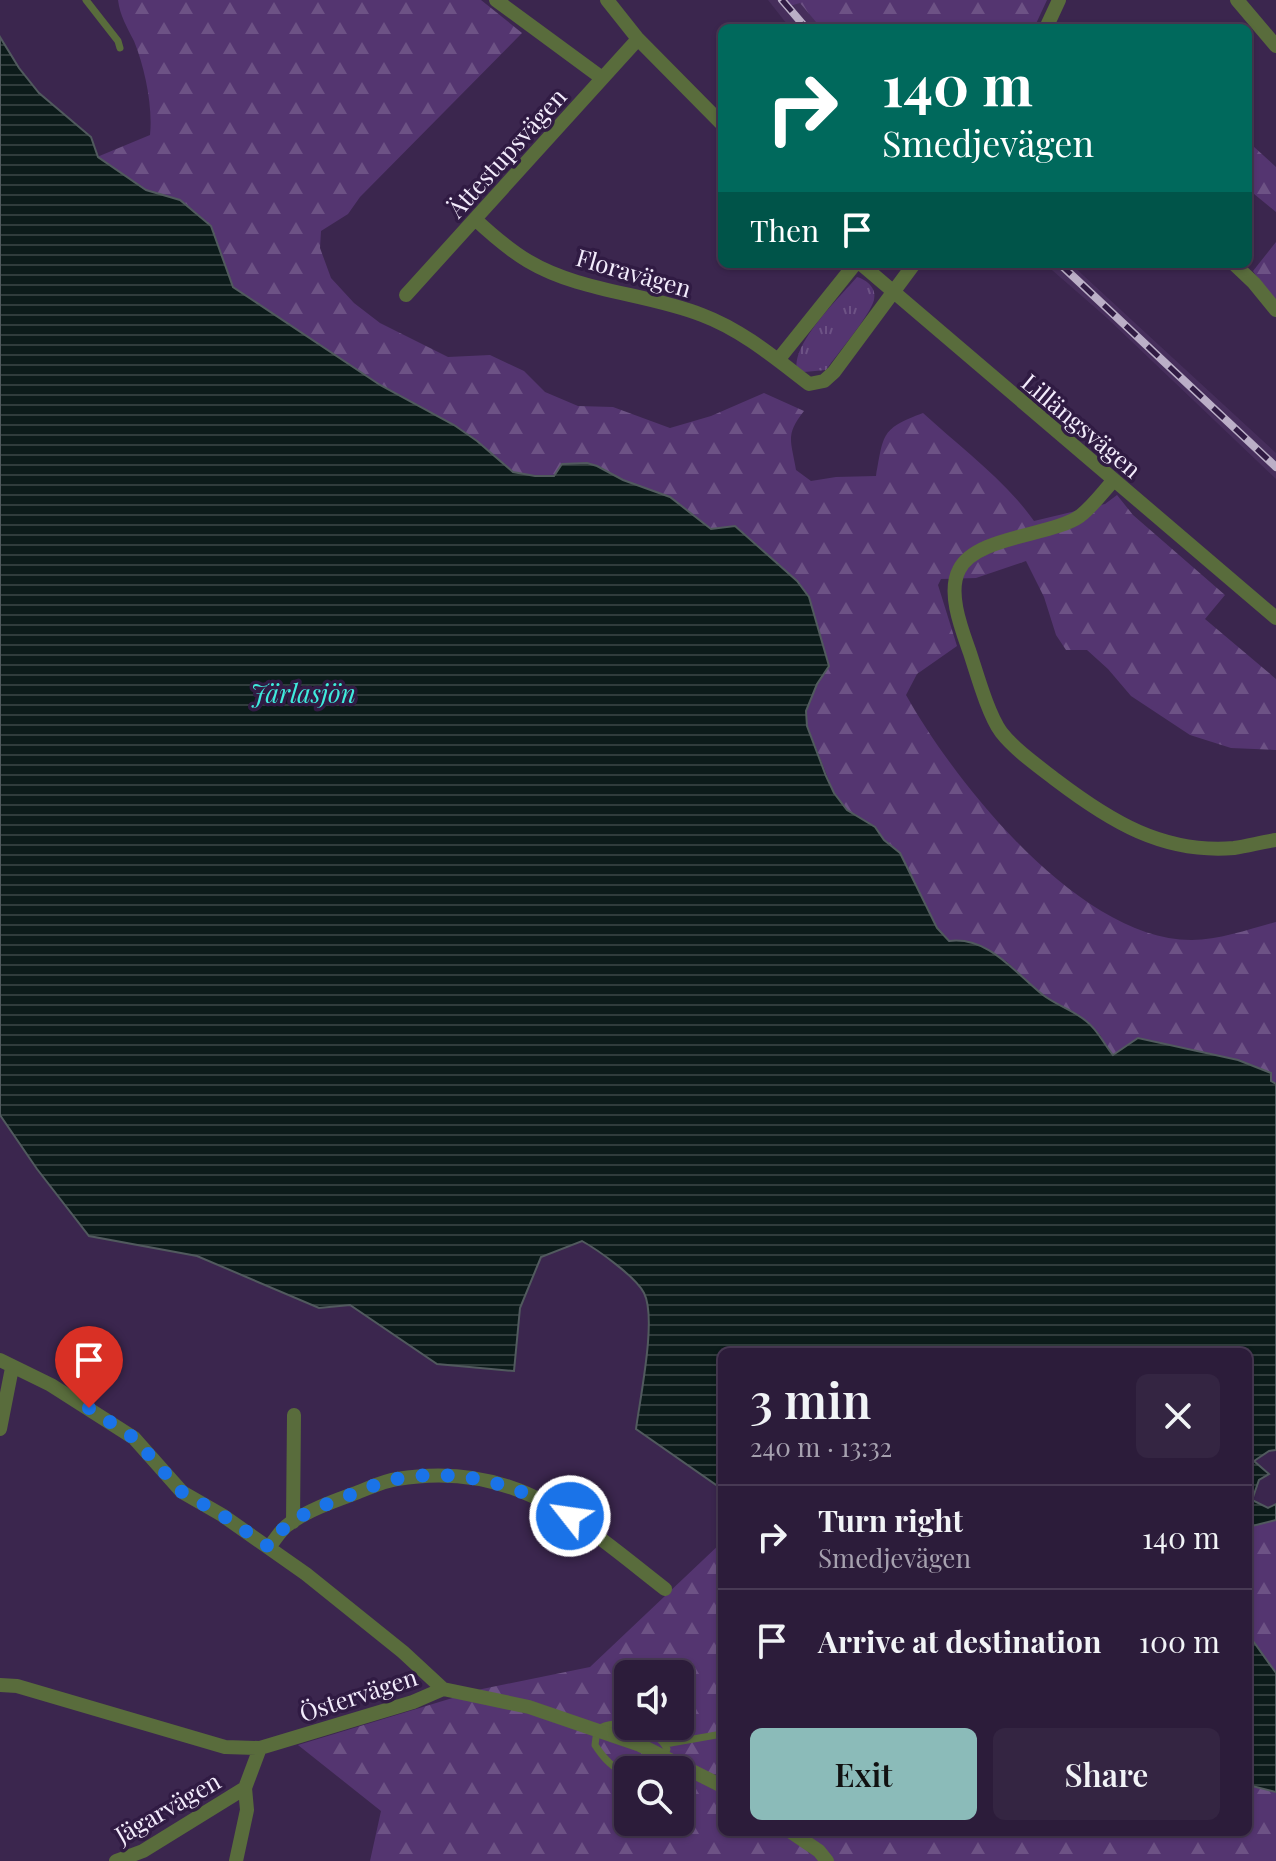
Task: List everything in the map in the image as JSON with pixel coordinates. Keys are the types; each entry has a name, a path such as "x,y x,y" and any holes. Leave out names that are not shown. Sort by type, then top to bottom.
{"street":[{"path":"496,0 602,78"},
{"path":"607,0 638,39 718,120"},
{"path":"1048,24 1059,0"},
{"path":"1237,0 1276,46"},
{"name":"Ättestupsvägen","path":"406,295 638,39"},
{"name":"Floravägen","path":"475,219 529,262 565,277 699,314 733,328 809,384 824,381 834,372 911,268"},
{"path":"781,362 855,268"},
{"name":"Lillängsvägen","path":"863,268 1276,618"},
{"path":"1238,268 1276,310"},
{"path":"1113,481 1079,517 1039,532 1006,539 979,552 958,571 955,586 958,618 1001,732 1039,767 1094,808 1122,826 1151,838 1193,847 1233,848 1276,840"},
{"path":"0,1429 6,1364 51,1385 134,1438 182,1492 269,1547 403,1652 443,1689"},
{"path":"293,1522 294,1415"},
{"path":"269,1547 287,1524 333,1501 394,1479 453,1474 515,1488 543,1500 570,1516 665,1589"},
{"name":"Östervägen","path":"0,1685 17,1686 225,1747 260,1748 413,1702 443,1689 529,1707 664,1751 718,1784"},
{"name":"Jägarvägen","path":"116,1861 143,1851 245,1788 260,1748"},
{"path":"236,1861 247,1810 245,1788"},
{"path":"797,1836 819,1851 827,1861"}],"lane":[{"path":"86,0 118,41 120,48"},
{"path":"597,1730 594,1738 600,1752 614,1767"},
{"path":"660,1756 664,1751 718,1735"}],"shaded area":[{"path":"768,0 786,0 791,6 800,2 818,24 787,24"},
{"path":"1050,268 1075,268 1276,453 1276,479 1107,318"}],"green space":[{"path":"118,0 481,0 522,33 360,197 348,214 321,231 320,248 331,278 354,303 380,323 448,357 490,355 524,371 545,392 578,406 613,407 670,428 711,416 764,393 804,411 794,426 791,444 796,470 811,481 876,476 887,434 899,424 923,413 996,478 1034,521 1105,504 1117,495 1133,515 1225,595 1205,619 1276,679 1276,750 1231,748 1190,735 1131,696 1087,650 1066,650 1056,635 1044,597 1026,561 976,578 941,579 938,585 957,646 917,674 906,695 956,771 989,812 1026,851 1066,886 1108,915 1150,933 1192,940 1224,936 1276,922 1276,1084 1238,1060 1138,1038 1113,1055 1101,1036 1086,1021 1044,996 1006,961 949,941 937,929 900,853 884,840 875,827 847,810 834,793 807,725 806,711 828,666 809,597 797,581 735,526 711,529 670,497 587,463 562,464 554,476 513,472 454,425 380,385 233,287 211,226 181,200 146,190 97,157 150,135 145,75"},
{"path":"786,0 1047,0 1036,24 818,24 800,3 790,6"},
{"path":"1252,147 1276,167 1276,212 1252,192"},
{"path":"1276,242 1276,301 1253,271"},
{"path":"857,277 868,282 874,292 874,300 866,316 826,370 804,372 797,369 797,358 809,334"},
{"path":"1276,1520 1276,1673 1252,1640 1252,1526"},
{"path":"718,1546 718,1836 1252,1836 1252,1786 1276,1792 1276,1861 370,1861 381,1811 298,1745 482,1689 590,1667"}],"water":[{"name":"Järlasjön","path":"0,37 39,93 91,137 98,157 146,190 180,200 211,226 233,287 380,385 454,425 513,472 554,476 562,464 587,463 597,466 623,480 670,497 711,529 735,526 797,581 809,597 829,666 817,684 806,711 807,726 826,776 847,810 875,827 884,840 900,853 937,928 949,941 976,944 1000,958 1043,995 1090,1025 1113,1055 1138,1038 1238,1060 1271,1073 1271,1081 1276,1084 1276,1450 1254,1461 1269,1474 1259,1480 1252,1500 1252,1348 718,1348 718,1486 636,1429 648,1339 648,1305 644,1293 633,1279 582,1241 541,1257 520,1308 514,1371 437,1364 350,1305 319,1308 197,1256 89,1236 0,1115"},
{"name":"Järlasjön","path":"1252,1500 1268,1508 1276,1504 1276,1520 1252,1526"},
{"path":"1252,1640 1276,1673 1276,1792 1252,1786"}],"railway":[{"path":"782,0 803,24"},
{"path":"1064,268 1276,467"}],"route":[{"path":"89,1408 134,1438 182,1492 269,1547 287,1524 333,1501 394,1479 453,1474 515,1488 570,1516"}]}
